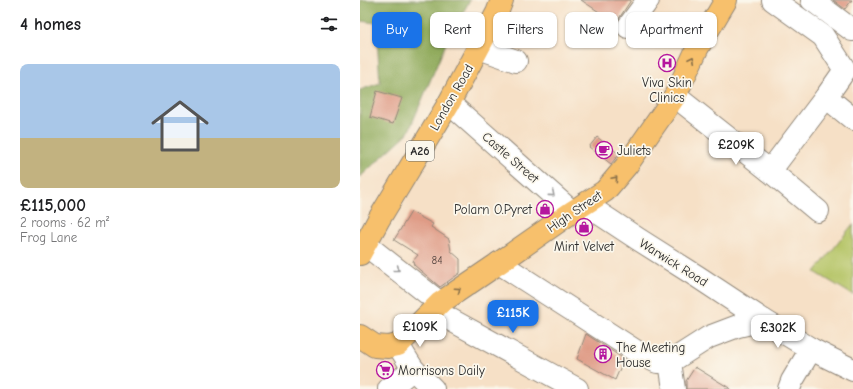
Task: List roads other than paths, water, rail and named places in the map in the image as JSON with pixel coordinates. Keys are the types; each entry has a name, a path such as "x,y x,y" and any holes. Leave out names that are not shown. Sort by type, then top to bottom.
{"main road":[{"name":"London Road","path":"485,37 498,13 502,0"},
{"name":"High Street","path":"398,345 436,306 604,191 627,165 674,96 698,47 726,0"},
{"name":"London Road","path":"363,250 379,219 449,103 479,48"},
{"path":"360,336 375,346 388,347 398,345"}],"street":[{"path":"639,12 648,0"},
{"path":"770,171 845,70 823,36 772,0"},
{"path":"812,0 852,30 853,28"},
{"path":"479,48 516,61"},
{"path":"674,96 770,171 818,211"},
{"path":"826,97 853,119"},
{"name":"Castle Street","path":"449,103 579,208"},
{"name":"Warwick Road","path":"579,208 638,239 763,320 811,349 853,370"},
{"path":"363,250 436,306 577,389"},
{"path":"499,263 642,355 657,362 670,362 709,337 738,326 763,320"},
{"path":"398,345 413,369 432,389"},
{"path":"789,389 792,381 811,349"},
{"path":"670,362 674,389"},
{"path":"390,389 413,369"}],"place":[{"name":"Viva Skin Clinics","path":"667,63"},
{"name":"Juliets","path":"604,150"},
{"name":"Polarn O.Pyret","path":"545,209"},
{"name":"Mint Velvet","path":"584,227"},
{"name":"The Meeting House","path":"603,354"},
{"name":"Morrisons Daily","path":"385,370"}]}
